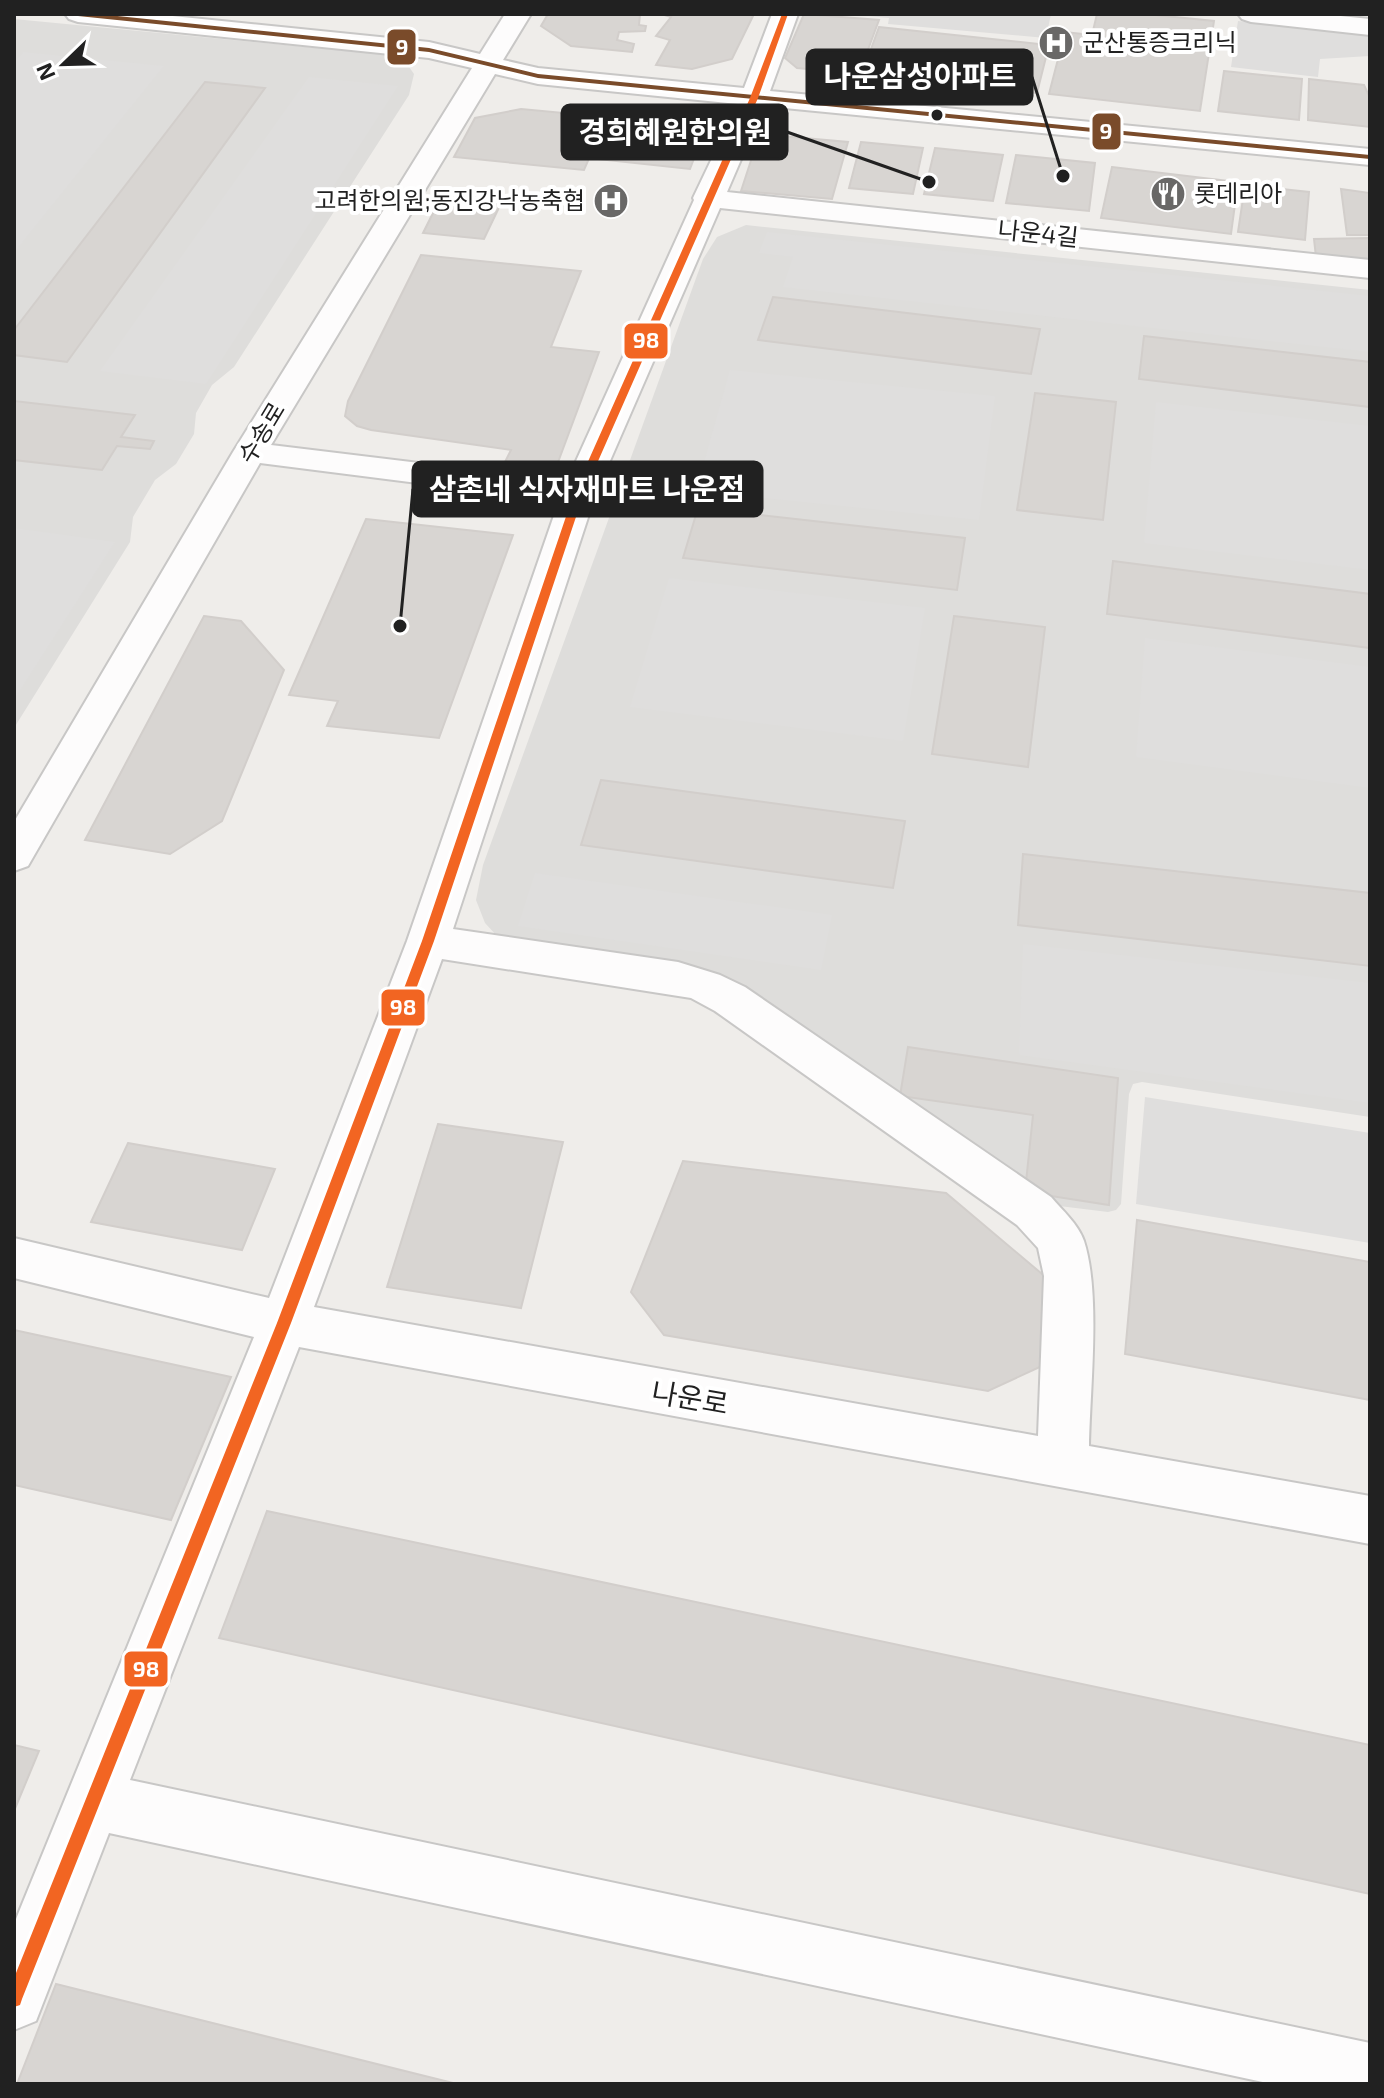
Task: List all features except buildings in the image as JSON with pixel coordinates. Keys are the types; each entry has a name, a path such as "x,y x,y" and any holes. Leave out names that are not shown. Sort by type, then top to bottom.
{"street":[{"path":"78,14 429,50 538,76 1370,157"},
{"name":"수송로","path":"14,856 250,452 518,14"},
{"path":"14,1999 284,1323 428,941 579,493 707,198 754,98 785,14"},
{"path":"1251,14 1370,27"},
{"name":"나운4길","path":"707,198 1370,269"},
{"path":"250,452 579,493"},
{"path":"428,941 678,978 705,986 730,999 1034,1211 1060,1240 1068,1276 1063,1466"},
{"name":"나운로","path":"14,1258 284,1323 1370,1520"},
{"path":"94,1801 1370,2074"}],"shaded area":[{"path":"848,14 1051,14 1046,38 888,24 889,18"},
{"path":"14,19 379,54 395,57 407,64 414,74 409,95 234,367 212,385 196,413 194,434 176,464 155,480 133,517 130,542 14,728"},
{"path":"1238,21 1370,36 1370,56 1320,59 1318,77 1231,67"},
{"path":"23,52 164,66 14,253 14,62"},
{"path":"309,77 398,86 206,384 100,371"},
{"path":"746,225 1370,290 1370,1117 1142,1082 1133,1084 1129,1094 1121,1204 1116,1210 1108,1212 1043,1204 768,1012 497,936 485,923 476,900 483,865 703,259 717,237"},
{"path":"767,232 1370,296 1370,352 783,287 793,257 759,253"},
{"path":"730,370 995,396 979,520 696,491"},
{"path":"1156,402 1370,426 1370,570 1144,543"},
{"path":"14,528 115,542 14,700"},
{"path":"669,578 925,608 903,741 630,707"},
{"path":"1145,638 1370,667 1370,788 1136,757"},
{"path":"535,873 832,915 821,970 518,926"},
{"path":"1023,944 1370,983 1370,1103 1019,1055"},
{"path":"1145,1097 1370,1133 1370,1243 1136,1204"}],"transit line":[{"name":"9","path":"78,14 429,50 538,76 1370,157"},
{"name":"98","path":"14,1999 284,1323 428,941 579,493 754,98 785,14"}],"place":[{"name":"군산통증크리닉","path":"1056,43"},
{"name":"나운삼성아파트","path":"1063,176"},
{"name":"경희혜원한의원","path":"929,182"},
{"name":"롯데리아","path":"1168,194"},
{"name":"고려한의원;동진강낙농축협","path":"611,201"},
{"name":"삼촌네 식자재마트 나운점","path":"400,626"}]}
